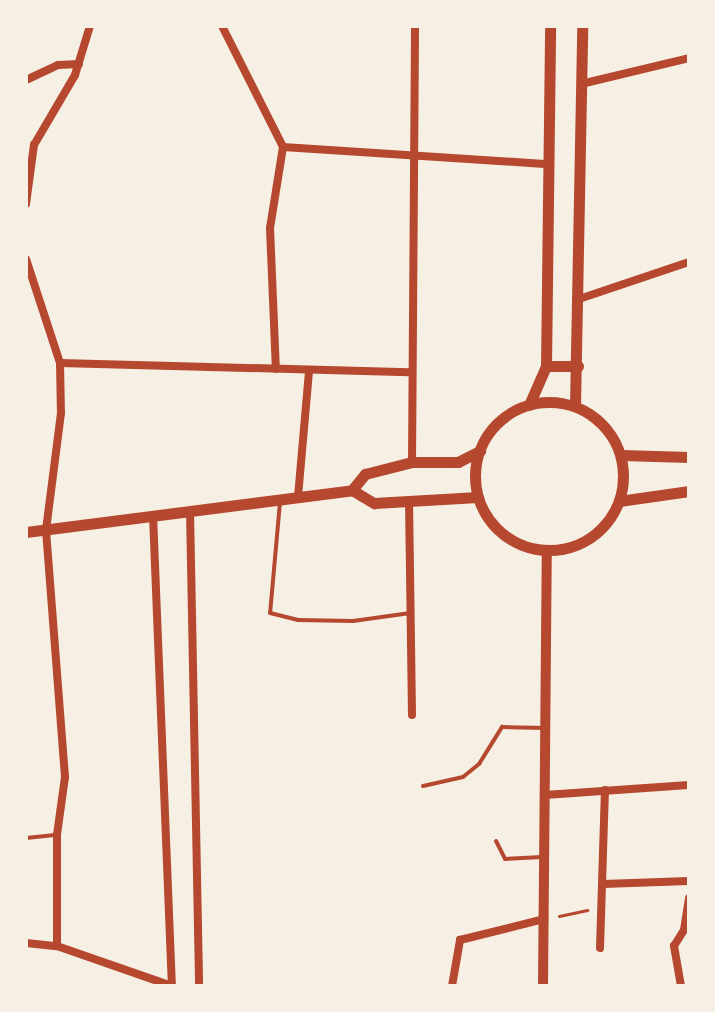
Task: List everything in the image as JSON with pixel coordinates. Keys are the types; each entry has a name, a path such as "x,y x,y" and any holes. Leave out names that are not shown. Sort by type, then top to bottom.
{"main road":[{"path":"529,405 575,406 595,417 621,455 619,501 591,537 547,550 504,535 478,497 480,451 491,430 529,405 546,366 550,26"},
{"path":"575,406 582,26"},
{"path":"546,366 578,366"},
{"path":"352,490 365,474 412,462 458,462 480,451"},
{"path":"621,455 689,457"},
{"path":"26,532 352,490 374,503 478,497"},
{"path":"619,501 689,491"}],"street":[{"path":"26,204 34,145 79,64 90,26"},
{"path":"222,26 283,147 270,228 276,369"},
{"path":"412,462 409,372 415,26"},
{"path":"581,84 689,58"},
{"path":"26,80 58,65 79,64"},
{"path":"283,147 413,158 548,164"},
{"path":"26,259 60,363 61,413 46,530 65,777 57,835 57,946"},
{"path":"579,299 689,262"},
{"path":"60,363 409,372"},
{"path":"298,497 309,370"},
{"path":"409,500 412,715"},
{"path":"190,511 199,986"},
{"path":"26,943 57,946 172,986 153,515"},
{"path":"543,986 547,550"},
{"path":"545,795 689,785"},
{"path":"600,948 605,790"},
{"path":"603,884 689,881"},
{"path":"681,986 674,946 684,930 689,898"},
{"path":"452,986 460,940 544,919"}],"lane":[{"path":"280,499 270,613 298,620 353,621 410,613"},
{"path":"423,786 463,777 479,764 502,727 546,728"},
{"path":"26,838 57,835"},
{"path":"496,841 505,859 544,857"}],"path":[{"path":"544,919 601,908"}]}
